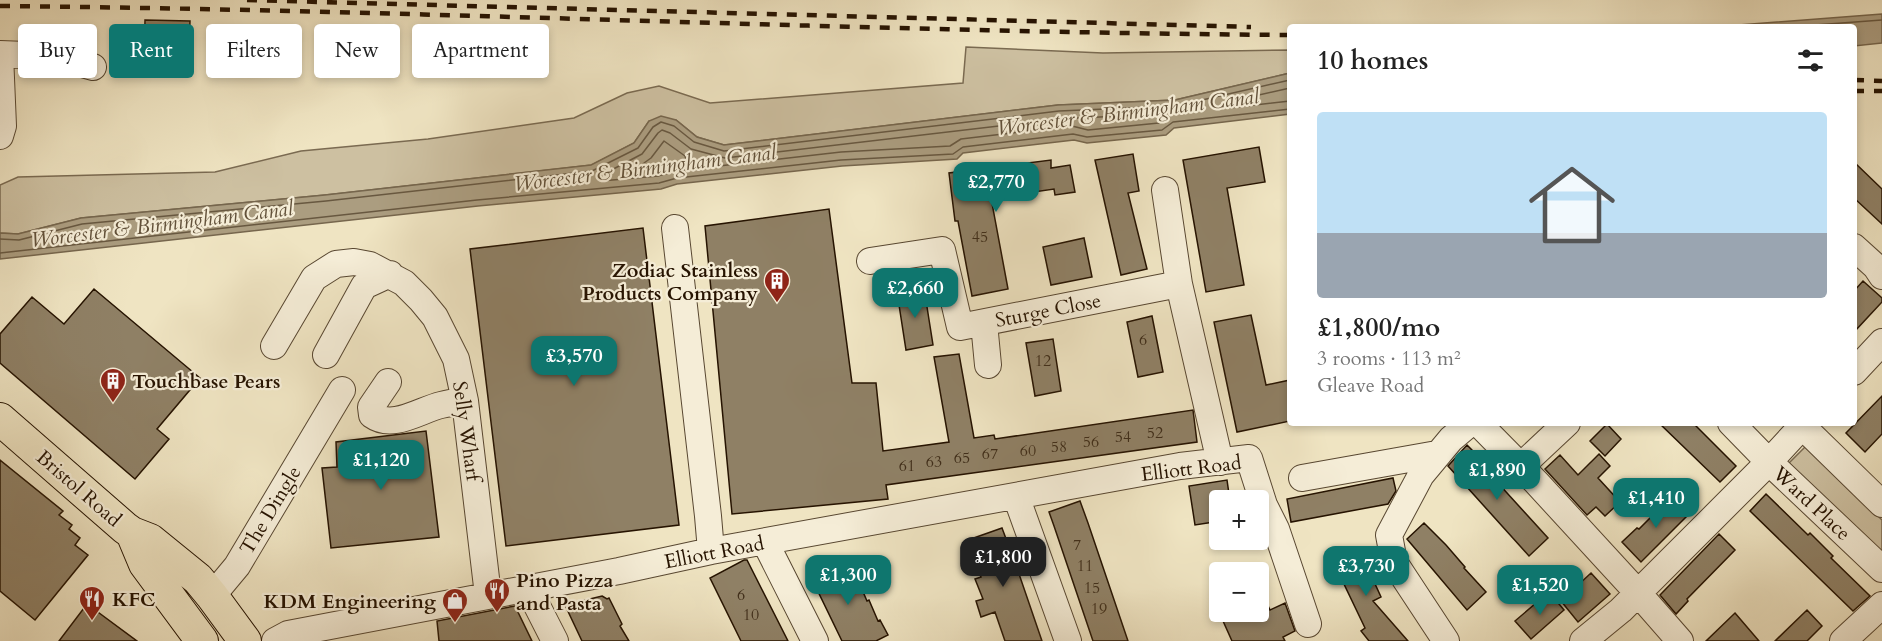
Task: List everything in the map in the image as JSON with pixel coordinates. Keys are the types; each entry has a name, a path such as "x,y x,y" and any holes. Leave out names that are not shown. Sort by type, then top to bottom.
{"main road":[{"name":"Bristol Road","path":"0,419 132,533 150,540 198,579 245,641"},
{"name":"Bristol Road","path":"132,533 144,564 202,641"}],"street":[{"path":"0,136 3,126 0,54 18,55"},
{"path":"1165,190 1179,284 1220,462"},
{"path":"675,228 711,551"},
{"name":"Sturge Close","path":"870,261 942,250 960,327 1179,284"},
{"path":"1857,250 1876,267 1882,276"},
{"path":"274,346 314,278 336,264 354,262 370,265 397,279"},
{"path":"326,355 364,286 397,279"},
{"name":"Selly Wharf","path":"397,279 435,317 456,359 465,401 488,596"},
{"path":"984,323 988,366"},
{"path":"1857,369 1882,342"},
{"path":"388,382 371,406 372,415 383,421 411,417 439,406 465,401"},
{"name":"The Dingle","path":"212,596 237,566 342,390"},
{"path":"1446,641 1394,562 1389,535 1420,475 1451,439 1466,426"},
{"path":"1481,426 1638,593 1680,641"},
{"path":"1520,467 1564,426"},
{"name":"Ward Place","path":"1734,426 1882,569"},
{"path":"1583,641 1621,610 1769,462 1800,426"},
{"path":"1804,426 1882,504"},
{"path":"1302,478 1437,454"},
{"name":"Elliott Road","path":"275,641 288,634 619,571 711,551 1179,466 1249,458 1308,624"},
{"path":"1016,496 1068,641"},
{"path":"765,542 815,641"},
{"path":"528,588 555,641"},
{"path":"1843,641 1882,604"}],"shaded area":[{"path":"966,47 1103,53 1287,50 1287,74 1175,100 1058,105 724,145 697,137 676,120 649,121 634,143 592,165 325,195 81,218 18,234 0,233 0,185 18,177 215,172 301,151 428,139 574,118 627,93 659,86 710,103 963,83"},
{"path":"1806,446 1882,520 1882,558 1787,465"}],"water":[{"path":"1882,14 1882,43 1857,46 1857,24 1752,24"},
{"name":"Worcester & Birmingham Canal","path":"1287,74 1287,114 1174,128 1166,135 1087,143 1074,140 963,153 957,159 842,166 677,184 661,189 478,206 0,259 0,233 18,234 81,218 325,195 591,165 634,143 649,121 661,116 676,120 697,137 724,145 1058,105 1175,100"}],"building":[{"path":"145,20 190,21 190,24 145,24"},
{"path":"1259,147 1265,182 1227,188 1244,285 1206,292 1183,160"},
{"path":"1133,154 1139,191 1128,193 1147,269 1121,275 1095,160"},
{"path":"1051,160 1051,168 1070,165 1075,192 1055,195 1054,189 991,198 1008,289 972,296 958,221 955,221 949,173"},
{"path":"1857,165 1882,189 1882,224 1857,201"},
{"name":"Zodiac Stainless Products Company","path":"829,209 852,383 876,383 883,451 949,442 934,357 959,354 974,438 994,435 995,439 1193,410 1197,442 886,485 888,499 732,514 705,226"},
{"path":"643,228 679,525 506,546 470,249"},
{"path":"1084,238 1092,277 1051,285 1043,247"},
{"path":"1863,281 1882,298 1882,302 1857,329 1857,288"},
{"path":"924,288 933,345 906,350 897,292"},
{"name":"Touchbase Pears","path":"94,289 200,378 157,429 169,439 135,479 0,363 0,334 32,297 64,324"},
{"path":"1251,315 1266,385 1287,381 1287,422 1237,432 1214,322"},
{"path":"1152,316 1163,372 1138,377 1127,322"},
{"path":"1053,339 1061,391 1035,396 1026,343"},
{"path":"1882,396 1882,434 1865,452 1846,433 1853,426 1857,426 1857,422"},
{"path":"1605,426 1609,426 1621,439 1605,456 1590,441"},
{"path":"1662,426 1696,426 1736,466 1720,482"},
{"path":"426,431 439,537 331,548 322,468 337,467 336,442"},
{"path":"1467,445 1479,457 1477,460 1548,538 1529,556 1448,466"},
{"path":"1599,454 1610,466 1598,478 1620,502 1605,516 1596,507 1587,515 1545,469 1560,455 1578,475"},
{"path":"0,460 63,511 59,515 72,525 69,529 80,538 75,545 88,555 35,620 0,591"},
{"path":"1393,478 1396,491 1388,504 1291,522 1287,499"},
{"path":"1227,480 1228,490 1209,490 1209,523 1195,525 1189,486"},
{"path":"1766,494 1808,535 1810,533 1833,556 1831,558 1870,596 1853,611 1750,511"},
{"path":"1673,495 1690,513 1641,562 1622,542 1637,528 1639,529"},
{"path":"1080,501 1128,641 1093,641 1049,512"},
{"path":"1424,523 1486,592 1467,610 1407,539"},
{"path":"1002,528 1042,641 1005,641 995,612 981,617 976,601 983,599 975,579 981,577 968,540"},
{"path":"1719,534 1735,550 1687,599 1688,601 1676,614 1660,595"},
{"path":"1358,547 1381,597 1373,601 1408,641 1369,641 1361,631 1365,628 1332,559"},
{"path":"747,560 788,641 741,641 710,578"},
{"path":"834,566 837,572 845,569 848,574 854,571 867,601 869,600 878,621 880,620 888,635 876,641 842,641 811,577"},
{"path":"1591,573 1610,594 1578,622 1561,601"},
{"path":"1549,592 1564,610 1531,639 1515,621"},
{"path":"602,596 609,598 622,624 620,626 629,641 582,641 565,605"},
{"path":"1285,603 1295,631 1283,637 1285,641 1232,641 1223,622 1269,622 1269,608 1270,610"},
{"name":"KFC","path":"87,604 137,641 59,641"},
{"path":"515,606 532,641 439,641 437,621"},
{"path":"1807,610 1822,626 1807,641 1775,641"},
{"path":"1735,613 1759,641 1706,641"}],"railway":[{"path":"247,0 1251,27"},
{"path":"0,6 161,8 968,30 1287,35"},
{"path":"1857,80 1882,81"},
{"path":"1857,91 1882,91"}],"place":[{"name":"Zodiac Stainless Products Company","path":"777,304"},
{"name":"Touchbase Pears","path":"113,404"},
{"name":"Pino Pizza and Pasta","path":"497,614"},
{"name":"KFC","path":"92,622"},
{"name":"KDM Engineering","path":"455,624"}]}
